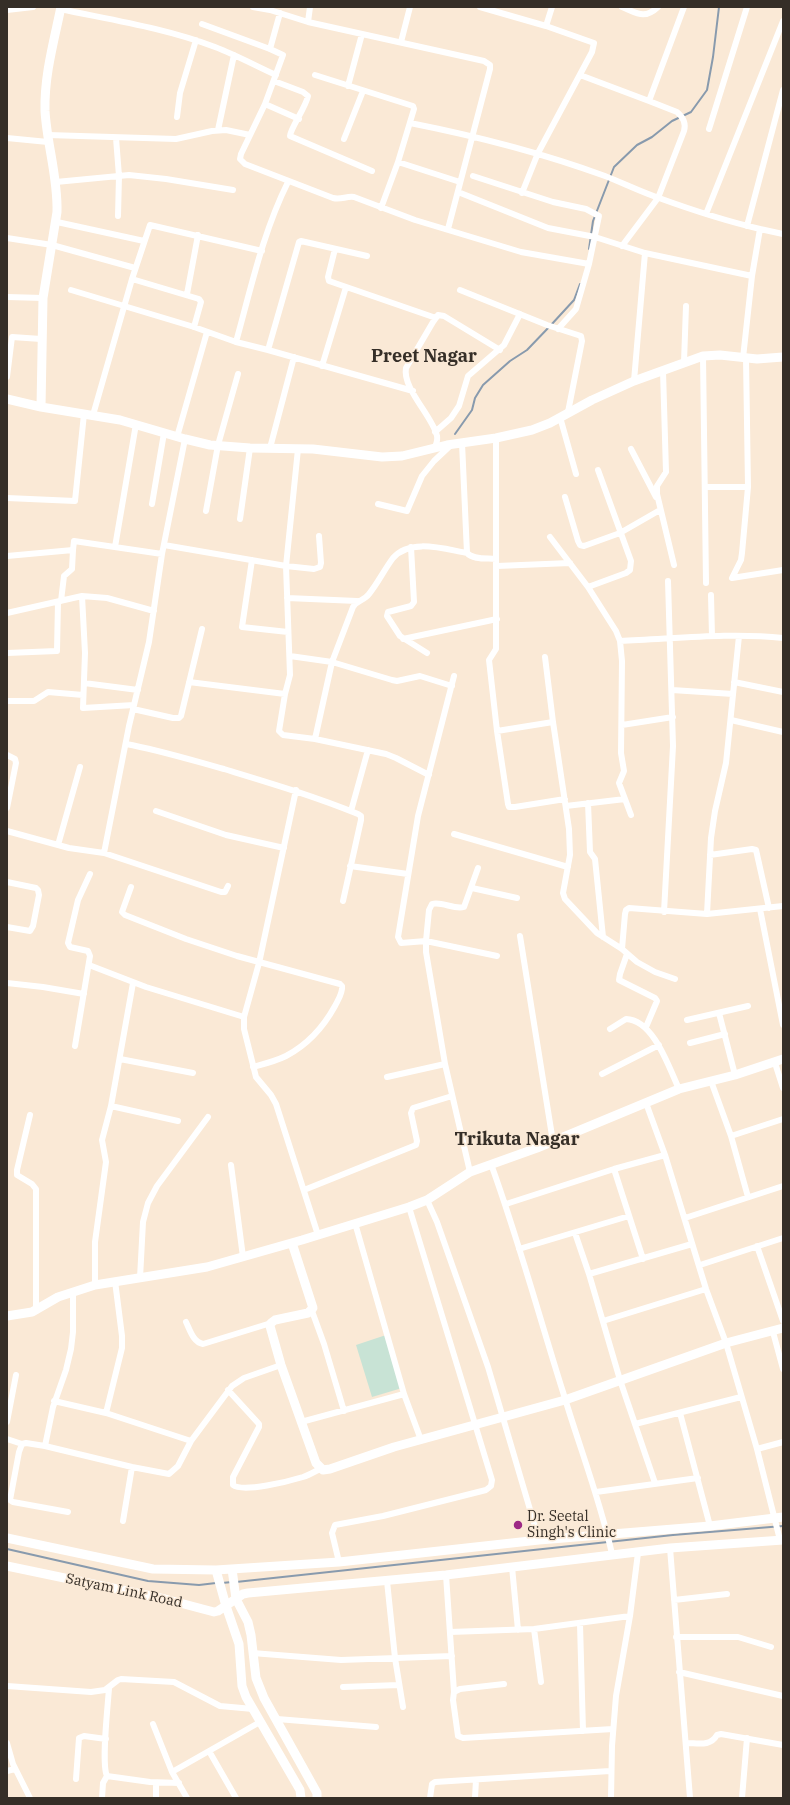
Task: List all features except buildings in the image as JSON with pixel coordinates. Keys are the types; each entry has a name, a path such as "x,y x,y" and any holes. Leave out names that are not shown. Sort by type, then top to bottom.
{"street":[{"path":"7,10 33,7"},
{"path":"253,7 262,8 308,22 484,61 490,65 448,229"},
{"path":"308,22 310,7"},
{"path":"401,42 410,7"},
{"path":"480,7 546,26 594,43 592,52 538,154 522,192"},
{"path":"546,26 552,7"},
{"path":"622,7 644,15 652,12 658,7"},
{"path":"649,101 684,7"},
{"path":"709,129 747,7"},
{"path":"41,407 41,339 43,298 57,222 58,197 48,139 45,111 46,89 60,8 140,25 196,40 234,55 275,78 306,93 308,99 290,136 372,171"},
{"path":"270,49 280,13"},
{"path":"706,214 783,21"},
{"path":"202,24 283,55 265,104 241,154 241,162 288,182 333,198 354,197 415,220 521,252 588,264"},
{"path":"348,86 362,34"},
{"path":"177,117 182,87 196,40"},
{"path":"218,130 234,55"},
{"path":"315,75 412,106 414,109 398,162 381,208"},
{"path":"580,75 677,112 684,122 685,127 682,142 658,198 622,246"},
{"path":"747,226 783,90"},
{"path":"344,139 363,91"},
{"path":"265,104 299,119"},
{"path":"410,123 473,136 538,154 605,176 658,198 706,214 747,226 783,234"},
{"path":"7,138 176,139 218,130 234,131 250,135"},
{"path":"116,138 119,176 118,216"},
{"path":"398,162 460,182"},
{"path":"56,182 119,176 166,179 233,190"},
{"path":"473,176 553,202 590,211 598,215 599,218 576,309 556,328"},
{"path":"236,342 272,217 288,182"},
{"path":"458,192 548,228 594,237 645,253 752,276"},
{"path":"57,222 144,241"},
{"path":"7,498 75,501 88,415 126,306 132,279 150,225 262,251"},
{"path":"760,229 752,276 745,358 748,487 742,553 737,569 732,578 783,570"},
{"path":"187,294 198,235"},
{"path":"7,238 52,245 136,268"},
{"path":"268,350 298,244 301,241 367,256"},
{"path":"335,249 328,277 329,281 436,318"},
{"path":"634,381 645,253"},
{"path":"132,279 187,294 199,299 201,302 194,327"},
{"path":"322,366 346,287"},
{"path":"71,290 194,327 236,342 413,391"},
{"path":"460,290 547,325 578,335 582,338 568,412"},
{"path":"7,297 43,298"},
{"path":"684,362 686,306"},
{"path":"435,432 451,418 459,406 468,376 500,350 508,339 520,314"},
{"path":"444,446 437,440 435,432 406,377 406,368 438,315 444,316 500,350"},
{"path":"104,853 126,744 149,642 181,438 207,332"},
{"path":"7,376 12,336 41,339"},
{"path":"7,399 41,407 136,424 181,438 218,445 250,448 298,449 387,457 402,456 444,446 496,438 532,430 634,381 703,356 720,355 745,358 783,357"},
{"path":"703,356 706,583"},
{"path":"270,448 294,357"},
{"path":"663,371 666,472 657,486 660,510 674,565"},
{"path":"206,511 218,445 238,374"},
{"path":"560,417 576,474"},
{"path":"114,546 136,424"},
{"path":"152,504 164,433"},
{"path":"496,438 497,619 496,649 490,660 497,731 509,807 625,798"},
{"path":"462,443 467,552 470,557 474,558 496,559"},
{"path":"378,504 407,511 422,476 444,446"},
{"path":"240,518 250,448"},
{"path":"298,449 286,566 290,675 278,727 280,734 315,739 368,750 396,758 429,774"},
{"path":"631,449 658,500"},
{"path":"588,587 626,573 630,570 631,561 598,470"},
{"path":"705,487 748,487"},
{"path":"565,497 580,544 587,545 620,533 660,510"},
{"path":"164,545 286,566 314,569 320,567 319,536"},
{"path":"550,537 588,587 616,631 620,642 622,652 621,753 624,771 619,783 631,815"},
{"path":"7,653 57,651 60,602 64,576 72,569 74,541 162,554"},
{"path":"287,598 357,601 369,595 397,554 402,550 411,547 467,552"},
{"path":"411,547 414,602 411,606 388,612 386,616 397,633 403,639 427,653"},
{"path":"7,556 73,550"},
{"path":"252,560 242,627 288,632"},
{"path":"497,566 570,563"},
{"path":"664,912 673,746 671,639 668,581"},
{"path":"711,595 712,636"},
{"path":"7,613 82,596 107,598 154,611"},
{"path":"82,596 85,653 83,708 134,707 173,718 179,718 183,712 202,629"},
{"path":"315,739 332,662 353,607 357,601"},
{"path":"403,639 497,619"},
{"path":"620,642 712,636 764,636 783,638"},
{"path":"707,914 713,823 724,770 731,720 739,636"},
{"path":"290,656 332,662 397,681 420,676 452,686"},
{"path":"545,657 553,722 566,803 570,842 568,867 563,893 565,899 586,924 603,937 646,967 675,979"},
{"path":"454,676 418,816 398,933 399,940 401,943 426,941 497,956"},
{"path":"190,682 285,694"},
{"path":"734,682 783,692"},
{"path":"84,683 138,690"},
{"path":"672,690 733,694"},
{"path":"7,701 34,701 48,692 83,695"},
{"path":"622,725 673,717"},
{"path":"731,720 783,732"},
{"path":"497,731 553,722"},
{"path":"126,744 159,750 296,790 361,816 343,901"},
{"path":"351,811 368,750"},
{"path":"7,755 15,759 16,763 7,808"},
{"path":"58,845 80,768"},
{"path":"296,790 259,963 244,1017 244,1029 256,1076 276,1104 318,1235"},
{"path":"588,802 590,852 595,859 603,937"},
{"path":"156,811 226,835 284,848"},
{"path":"7,831 58,845 104,853 221,892 225,892 228,886"},
{"path":"454,834 568,867"},
{"path":"710,855 752,849 756,850 769,908"},
{"path":"350,866 408,874"},
{"path":"470,1172 445,1064 426,941 432,904 434,903 462,908 466,905 478,868"},
{"path":"75,1046 90,956 88,950 70,947 68,943 78,900 90,874"},
{"path":"7,882 36,888 39,895 33,926 30,931 7,927"},
{"path":"131,887 122,912 125,915 186,939 259,963 340,984 342,989 325,1023 305,1043 286,1056 253,1067"},
{"path":"472,888 517,898"},
{"path":"646,1027 657,1001 655,998 619,980 625,951 626,910 630,908 664,912 707,914 783,906"},
{"path":"760,909 783,1025"},
{"path":"520,936 553,1142"},
{"path":"88,965 133,983 244,1017"},
{"path":"7,983 84,994"},
{"path":"95,1285 95,1242 106,1162 102,1140 111,1106 133,983"},
{"path":"687,1020 748,1006"},
{"path":"719,1013 735,1074"},
{"path":"610,1029 626,1019 633,1020 646,1027 659,1045 679,1089"},
{"path":"690,1043 725,1034"},
{"path":"602,1074 659,1045"},
{"path":"120,1059 193,1073"},
{"path":"7,1316 36,1311 58,1297 95,1285 207,1268 409,1207 427,1200 470,1172 553,1142 679,1089 779,1061 783,1088"},
{"path":"387,1078 445,1064"},
{"path":"711,1081 731,1136 748,1197"},
{"path":"304,1190 413,1146 417,1141 412,1113 413,1108 452,1096"},
{"path":"236,1598 243,1594 261,1591 446,1575 512,1567 611,1551 638,1553 670,1548 781,1538 778,1520 726,1343 706,1290 700,1264 692,1244 665,1155 646,1103"},
{"path":"111,1106 178,1121"},
{"path":"30,1115 17,1175 32,1184 36,1189 36,1311"},
{"path":"140,1278 143,1222 148,1203 157,1186 208,1117"},
{"path":"731,1136 783,1119"},
{"path":"506,1204 614,1169 665,1155"},
{"path":"491,1164 506,1204 565,1400 596,1492 611,1551"},
{"path":"231,1165 243,1257"},
{"path":"614,1169 643,1258"},
{"path":"685,1218 783,1186"},
{"path":"427,1200 437,1222 488,1367 539,1540"},
{"path":"339,1562 332,1533 333,1527 338,1523 383,1516 486,1490 490,1488 492,1480 409,1207"},
{"path":"519,1249 629,1216"},
{"path":"354,1223 404,1394 421,1440"},
{"path":"575,1233 590,1274 620,1380 655,1483"},
{"path":"700,1264 783,1238"},
{"path":"292,1243 344,1411"},
{"path":"590,1274 692,1244"},
{"path":"757,1246 783,1321"},
{"path":"106,1413 122,1348 122,1336 115,1281"},
{"path":"604,1321 706,1290"},
{"path":"45,1446 54,1401 66,1370 71,1349 73,1332 72,1292"},
{"path":"186,1322 197,1342 203,1344 271,1323 275,1320 312,1311"},
{"path":"271,1323 271,1330 281,1365 316,1463 320,1469"},
{"path":"228,1390 259,1424 259,1427 233,1477 233,1485 241,1488 302,1477 320,1469 330,1469 394,1447 476,1426 565,1400 726,1343 783,1328"},
{"path":"772,1332 783,1369"},
{"path":"7,1439 22,1444 26,1443 45,1446 160,1474 172,1473 178,1466 191,1441 228,1390 244,1378 281,1365"},
{"path":"7,1422 9,1399 16,1375"},
{"path":"301,1422 404,1394"},
{"path":"635,1424 741,1397"},
{"path":"54,1401 106,1413 191,1441"},
{"path":"680,1413 710,1526"},
{"path":"757,1449 783,1442"},
{"path":"7,1504 22,1444"},
{"path":"123,1521 132,1467"},
{"path":"596,1492 698,1478"},
{"path":"9,1498 13,1502 68,1512"},
{"path":"7,1538 153,1569 216,1570 339,1562 539,1540 778,1520"},
{"path":"670,1548 690,1798"},
{"path":"611,1798 610,1771 613,1730 619,1677 630,1616 638,1553"},
{"name":"Satyam Link Road","path":"7,1566 164,1599 214,1612 226,1606 236,1598"},
{"path":"512,1567 518,1630"},
{"path":"232,1569 236,1598 249,1628 256,1678 267,1703 317,1793 317,1798"},
{"path":"216,1570 239,1644 242,1686 246,1697 300,1790 301,1798"},
{"path":"446,1575 452,1656 453,1700 456,1733 460,1738 613,1730"},
{"path":"387,1581 395,1658 403,1707"},
{"path":"674,1600 727,1594"},
{"path":"450,1632 534,1629 580,1624 630,1616"},
{"path":"580,1624 583,1731"},
{"path":"534,1629 540,1682"},
{"path":"676,1637 738,1637 771,1647"},
{"path":"252,1653 326,1660 452,1656"},
{"path":"679,1672 783,1696"},
{"path":"7,1686 101,1692 109,1688 118,1680 122,1679 169,1680 178,1683 220,1706 256,1715"},
{"path":"454,1692 460,1689 504,1684"},
{"path":"343,1687 399,1685"},
{"path":"102,1798 103,1783 107,1776 105,1769 109,1688"},
{"path":"172,1772 209,1751 256,1715 267,1703"},
{"path":"277,1719 376,1727"},
{"path":"153,1724 172,1772 186,1798"},
{"path":"686,1743 710,1743 714,1741 717,1735 721,1734 783,1745"},
{"path":"76,1779 79,1738 84,1736 106,1739"},
{"path":"742,1798 747,1738"},
{"path":"7,1743 15,1769 30,1798"},
{"path":"209,1751 236,1798"},
{"path":"7,1772 15,1769"},
{"path":"430,1798 433,1783 610,1771"},
{"path":"107,1776 156,1783 178,1784"},
{"path":"475,1798 476,1780"},
{"path":"156,1783 156,1798"}],"green space":[{"path":"386,1335 402,1388 372,1397 356,1345"}],"waterway":[{"path":"589,249 593,221 614,167 637,145 652,137 672,121 691,112 707,90 713,57 719,7"},
{"path":"455,434 472,410 475,398 483,385 510,361 527,350 574,300 580,284"},
{"path":"236,1582 673,1535 783,1526"},
{"path":"7,1549 148,1581 199,1585 216,1583"},
{"path":"222,1583 232,1582"}],"place":[{"name":"Dr. Seetal Singh's Clinic","path":"518,1525"}],"district":[{"name":"Preet Nagar","path":"424,357"},
{"name":"Trikuta Nagar","path":"517,1140"}]}
